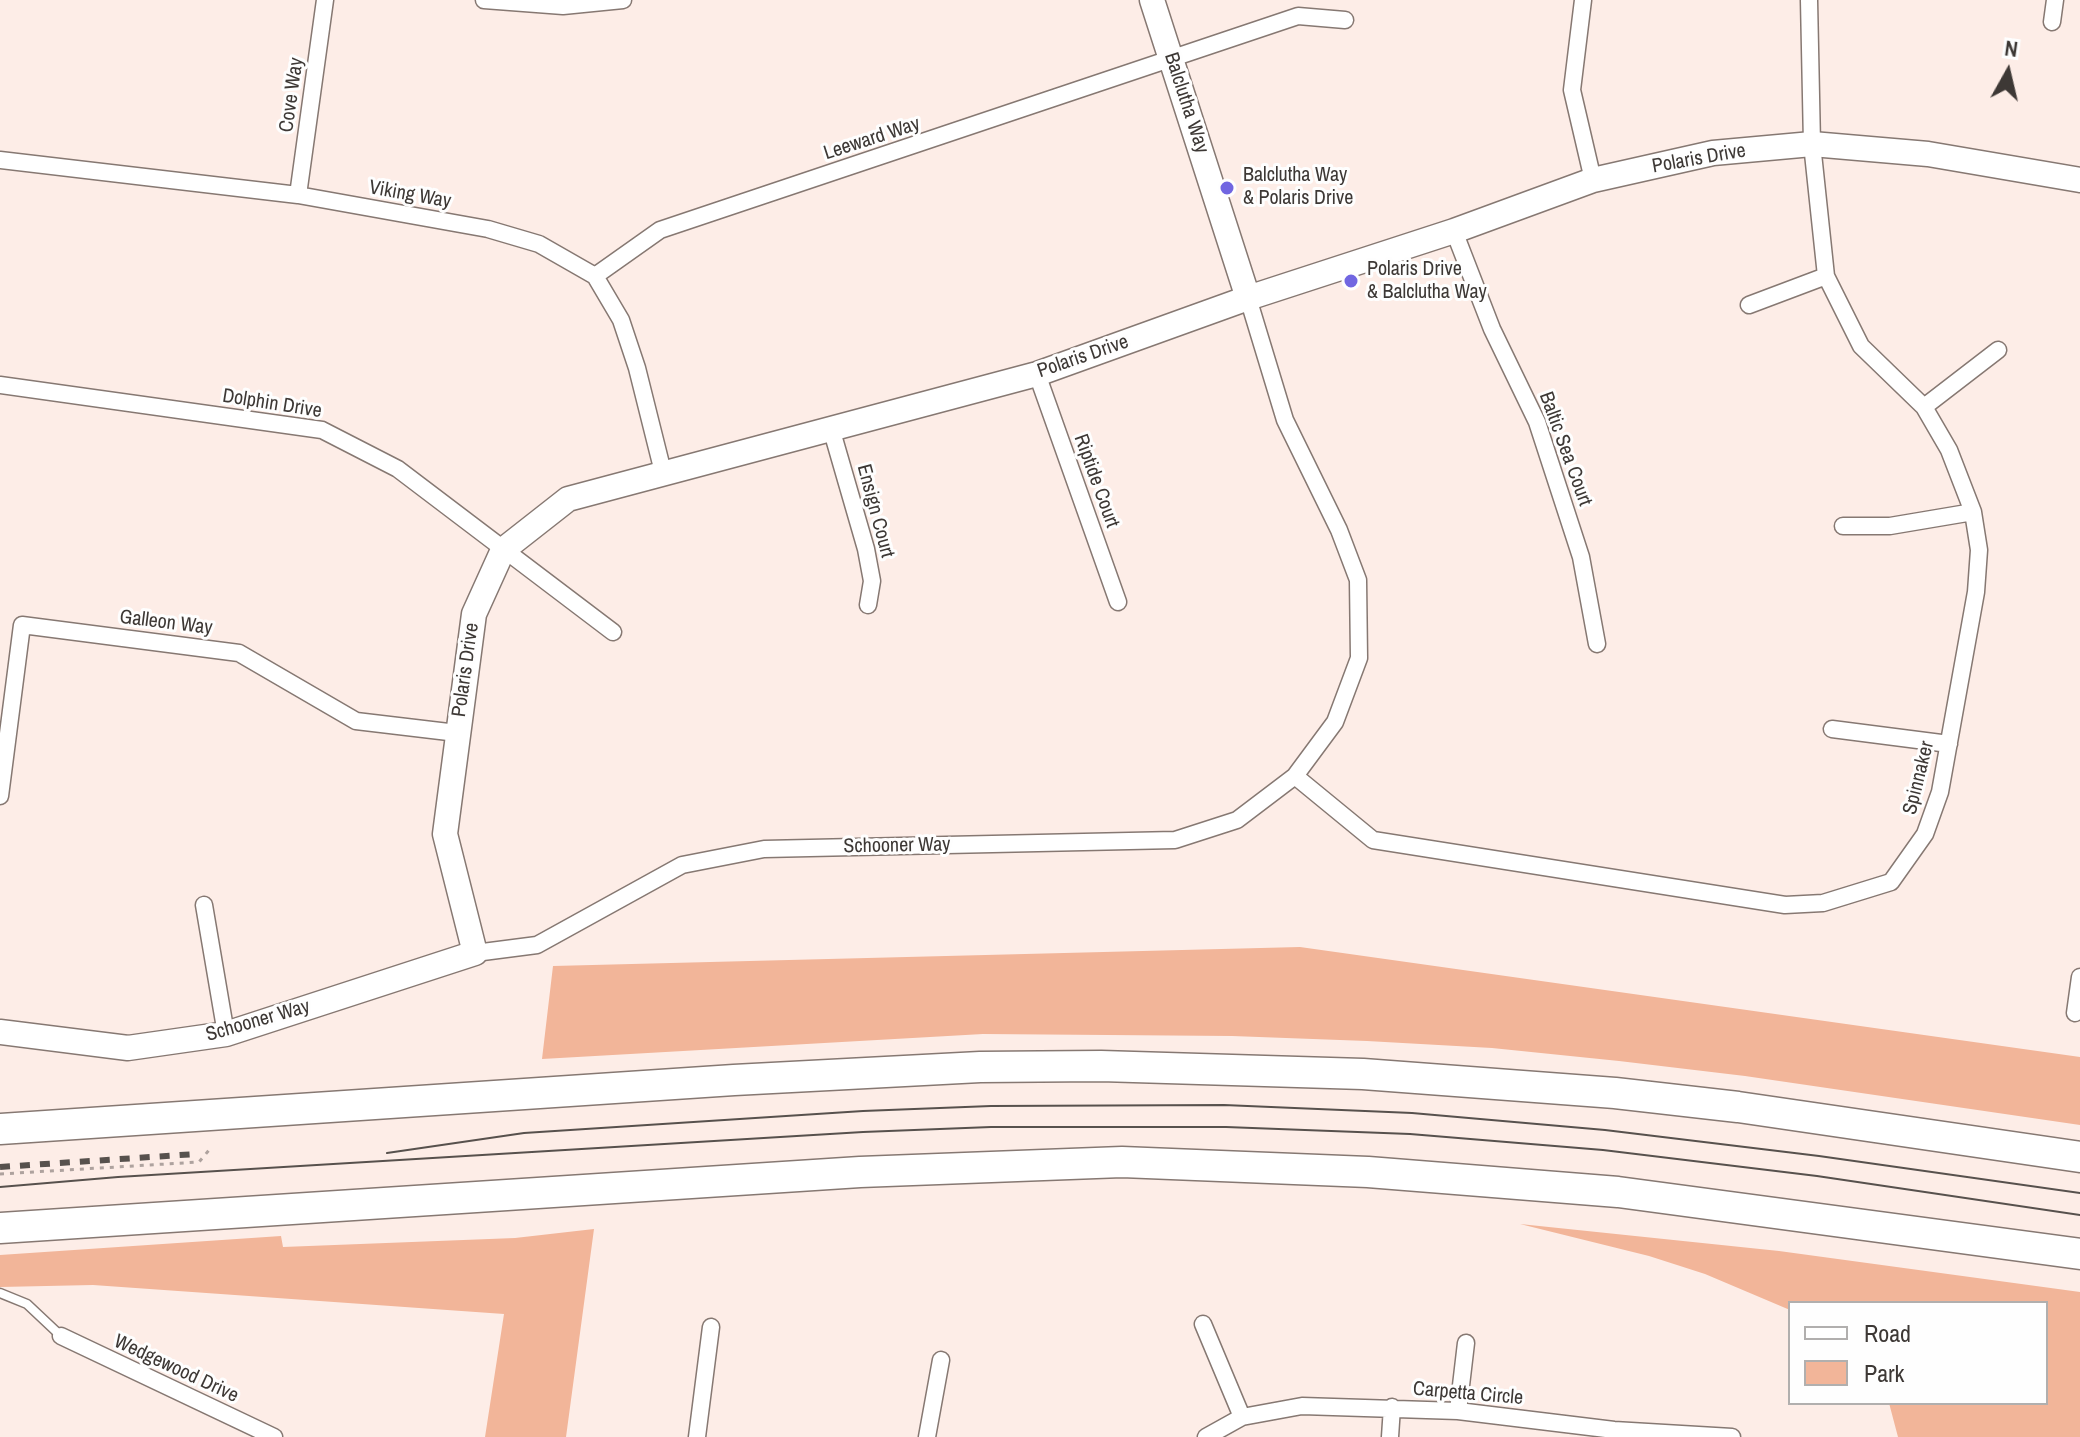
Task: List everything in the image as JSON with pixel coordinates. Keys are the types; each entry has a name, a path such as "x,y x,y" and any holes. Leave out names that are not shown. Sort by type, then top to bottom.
{"highway":[{"path":"0,1129 734,1080 980,1067 1116,1066 1363,1074 1615,1093 1738,1107 2080,1157"},
{"path":"0,1228 860,1172 1122,1162 1368,1172 1570,1188 1750,1208 2080,1254"}],"street":[{"name":"Cove Way","path":"298,195 325,0"},
{"path":"484,0 563,3 623,0"},
{"name":"Balclutha Way","path":"1152,0 1248,298"},
{"path":"1583,0 1572,90 1593,180"},
{"name":"Spinnaker","path":"1295,776 1373,840 1785,905 1823,903 1891,882 1925,834 1940,792 1976,592 1979,550 1973,512 1949,450 1924,407 1861,346 1826,276 1812,144 1809,0"},
{"path":"2052,22 2055,0"},
{"name":"Leeward Way","path":"595,276 660,230 1298,16 1345,20"},
{"name":"Polaris Drive","path":"475,953 445,834 474,614 503,550 568,499 1037,374 1593,180 1713,153 1812,144 1928,154 2080,180"},
{"name":"Viking Way","path":"0,160 298,195 488,229 539,244 595,276"},
{"name":"Baltic Sea Court","path":"1454,231 1492,329 1537,422 1581,557 1597,644"},
{"path":"595,276 625,332 663,472"},
{"path":"1749,305 1826,276"},
{"name":"Schooner Way","path":"0,1032 128,1048 226,1034 475,953 537,945 682,865 764,849 1175,840 1237,820 1295,776 1335,722 1359,658 1358,580 1339,530 1285,420 1248,298"},
{"path":"1924,407 1998,350"},
{"name":"Riptide Court","path":"1037,374 1118,602"},
{"name":"Dolphin Drive","path":"0,385 322,430 398,469 613,632"},
{"name":"Ensign Court","path":"831,428 866,549 872,581 868,605"},
{"path":"1843,526 1890,526 1973,512"},
{"name":"Galleon Way","path":"0,796 22,625 239,653 356,721 457,733"},
{"path":"1832,729 1949,744"},
{"path":"204,905 226,1034"},
{"path":"2075,1013 2080,977"},
{"path":"1203,1324 1242,1417"},
{"path":"697,1437 711,1327"},
{"name":"Wedgewood Drive","path":"61,1336 274,1437"},
{"path":"1458,1411 1466,1343"},
{"path":"927,1437 941,1360"},
{"name":"Carpetta Circle","path":"1206,1437 1242,1417 1302,1406 1458,1411 1614,1434 1732,1437"},
{"path":"1390,1437 1392,1407"}],"lane":[{"path":"0,1293 27,1304 61,1336"}],"path":[{"path":"0,1174 199,1162 210,1149"}],"green space":[{"path":"1300,947 2080,1057 2080,1125 1745,1076 1619,1061 1492,1048 1367,1041 1232,1036 983,1034 542,1059 553,966"},
{"path":"1520,1224 1779,1251 2080,1292 2080,1437 1898,1437 1890,1405 2048,1405 2048,1301 1788,1301 1788,1309 1705,1274 1649,1256"},
{"path":"594,1229 566,1437 485,1437 504,1314 93,1285 0,1287 0,1255 281,1236 283,1247 515,1238"}],"tram line":[{"path":"387,1153 524,1133 863,1111 991,1106 1224,1105 1412,1113 1605,1130 2080,1193"},
{"path":"0,1187 118,1177 863,1132 991,1127 1226,1127 1410,1134 1603,1150 1817,1176 2080,1215"}],"railway":[{"path":"0,1167 196,1154"}],"place":[{"name":"Balclutha Way & Polaris Drive","path":"1227,188"},
{"name":"Polaris Drive & Balclutha Way","path":"1351,281"}]}
